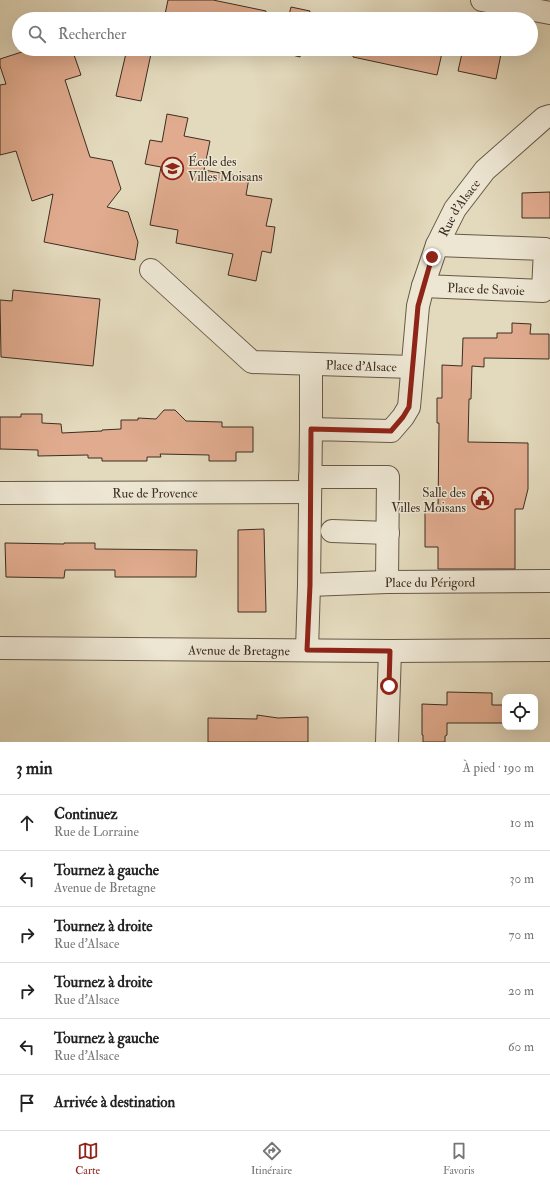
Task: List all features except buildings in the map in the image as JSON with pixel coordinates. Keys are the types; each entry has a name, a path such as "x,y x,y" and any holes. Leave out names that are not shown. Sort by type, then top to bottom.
{"street":[{"path":"482,0 550,13"},
{"name":"Rue d'Alsace","path":"311,429 391,431 403,417 409,407 418,306 437,245 455,209 485,170 544,118 550,116"},
{"name":"Place de Savoie","path":"423,286 547,292 545,248 437,245"},
{"name":"Place d'Alsace","path":"151,270 252,362 412,368"},
{"name":"Place d'Alsace","path":"311,365 311,429"},
{"path":"307,650 310,585 311,429"},
{"name":"Rue de Provence","path":"0,493 310,485 388,477 388,533"},
{"path":"332,531 388,533 387,582"},
{"name":"Place du Périgord","path":"310,585 387,582 550,581"},
{"name":"Avenue de Bretagne","path":"0,648 390,651 550,650"},
{"path":"387,742 390,651"}],"place":[{"name":"École des Villes Moisans","path":"173,168"},
{"name":"Salle des Villes Moisans","path":"482,499"}],"route":[{"path":"389,686 390,651 307,650 310,585 311,429 391,431 403,417 409,407 418,306 432,257"}]}
